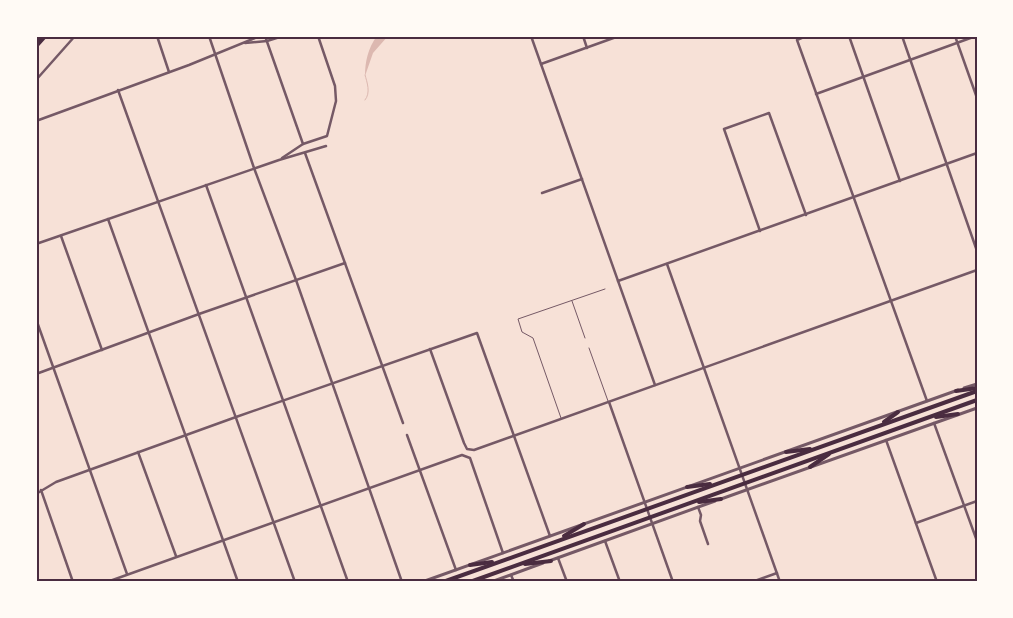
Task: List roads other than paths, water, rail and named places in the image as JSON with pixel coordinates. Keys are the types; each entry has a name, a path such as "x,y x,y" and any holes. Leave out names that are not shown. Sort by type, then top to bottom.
{"highway":[{"path":"36,46 45,36"},
{"path":"956,391 977,390"},
{"path":"443,582 977,390"},
{"path":"470,582 977,400"},
{"path":"880,425 898,412"},
{"path":"928,417 958,414"},
{"path":"786,452 817,448"},
{"path":"810,467 834,451"},
{"path":"687,487 717,483"},
{"path":"692,503 721,499"},
{"path":"556,541 584,524"},
{"path":"516,566 550,560"},
{"path":"470,565 499,562"}],"street":[{"path":"36,80 75,36"},
{"path":"157,36 169,72"},
{"path":"209,36 254,168 296,280 402,582"},
{"path":"36,120 169,72 260,36"},
{"path":"265,36 302,144"},
{"path":"244,43 267,41 282,36"},
{"path":"279,160 302,144 327,136 336,100 335,86 318,36"},
{"path":"531,36 655,385"},
{"path":"583,36 588,48"},
{"path":"541,64 619,36"},
{"path":"806,36 797,40 927,401"},
{"path":"848,36 900,181"},
{"path":"902,36 977,251"},
{"path":"955,36 977,98"},
{"path":"816,94 976,36"},
{"path":"118,90 295,582"},
{"path":"760,231 724,129 769,113 806,215"},
{"path":"36,244 254,168 326,146"},
{"path":"618,281 977,152"},
{"path":"305,153 403,423"},
{"path":"542,193 582,179"},
{"path":"206,185 348,582"},
{"path":"108,219 238,582"},
{"path":"61,236 102,350"},
{"path":"36,374 148,332 345,263"},
{"path":"667,264 780,582"},
{"path":"430,349 467,449 474,450 977,270"},
{"path":"36,319 127,574"},
{"path":"36,494 56,482 90,469 477,333 550,536"},
{"path":"422,582 977,384"},
{"path":"608,402 673,582"},
{"path":"491,582 977,408"},
{"path":"934,423 977,541"},
{"path":"407,435 418,470 456,570"},
{"path":"886,440 937,582"},
{"path":"138,452 176,556"},
{"path":"107,582 273,521 462,455 470,458 503,553"},
{"path":"41,490 73,582"},
{"path":"916,523 977,501"},
{"path":"698,507 701,515 700,521 708,544"},
{"path":"605,541 620,582"},
{"path":"558,558 567,582"},
{"path":"752,582 777,573"},
{"path":"511,575 514,582"}],"lane":[{"path":"561,418 534,338 522,332 518,319 605,289"},
{"path":"572,300 585,338"},
{"path":"589,348 608,402"}],"waterway":[{"path":"365,75 368,91 365,100"}]}
